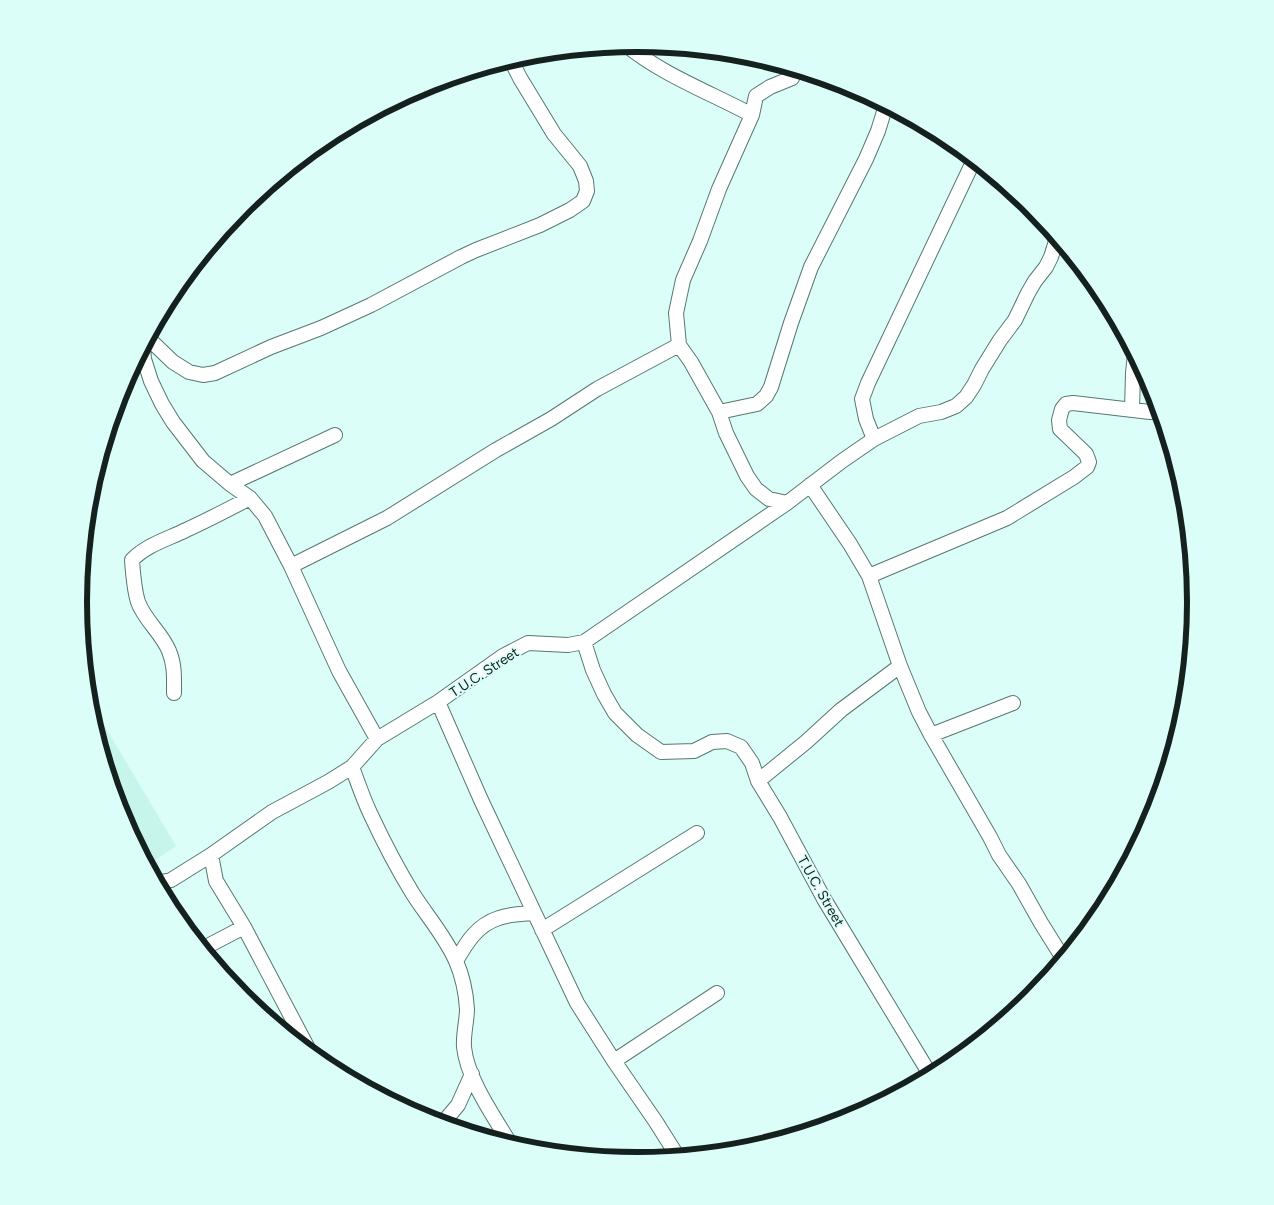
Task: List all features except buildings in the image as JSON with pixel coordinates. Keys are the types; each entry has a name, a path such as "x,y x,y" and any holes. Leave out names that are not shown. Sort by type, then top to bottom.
{"street":[{"path":"635,52 675,76 752,115"},
{"path":"153,343 173,362 188,372 203,375 215,373 271,346 320,328 371,305 460,257 540,225 570,210 583,200 587,190 586,181 580,166 554,134 514,67"},
{"path":"788,503 769,499 756,489 746,476 726,433 719,412 691,362 679,345 676,313 683,280 719,189 752,115 756,96 770,87 792,78 793,75"},
{"path":"719,412 757,404 766,396 771,387 790,322 811,267 866,159 884,111"},
{"path":"874,439 866,419 862,399 971,166"},
{"path":"584,642 788,503 874,439 919,416 941,412 956,406 966,397 1000,340 1016,320 1035,281 1046,267 1055,245"},
{"path":"291,566 387,518 597,389 679,345"},
{"path":"144,359 151,381 162,404 173,422 203,461 250,498 265,516 291,566 339,671 377,739"},
{"path":"1132,410 1134,367"},
{"path":"868,576 1008,518 1068,482 1087,467 1089,462 1086,454 1060,429 1059,420 1062,409 1066,404 1073,403 1153,412"},
{"path":"230,484 335,435"},
{"path":"810,485 850,544 868,576 900,666 919,712 999,855 1019,884 1040,923 1060,954"},
{"path":"174,693 174,669 169,650 146,618 138,602 132,560 138,553 151,546 250,498"},
{"name":"T.U.C. Street","path":"164,882 171,880 211,855 272,812 352,768 377,739 438,702 503,656 528,643 568,645 584,642 593,670 615,713 637,735 661,752 694,751 712,742 727,741 741,747 752,763 758,781 780,817 824,899 927,1070"},
{"path":"758,781 806,742 841,710 900,666"},
{"path":"438,702 481,800 578,1003 674,1151"},
{"path":"932,735 1014,703"},
{"path":"352,768 370,813 391,857 441,934 456,961 464,988 467,1009 464,1047 472,1074 506,1136"},
{"path":"542,930 697,833"},
{"path":"211,855 216,881 244,927 304,1040"},
{"path":"456,961 470,937 481,927 500,918 534,913"},
{"path":"208,946 244,927"},
{"path":"614,1061 717,992"},
{"path":"447,1118 458,1105 472,1074"}],"shaded area":[{"path":"100,718 176,846 153,862 129,813 116,779"}]}
